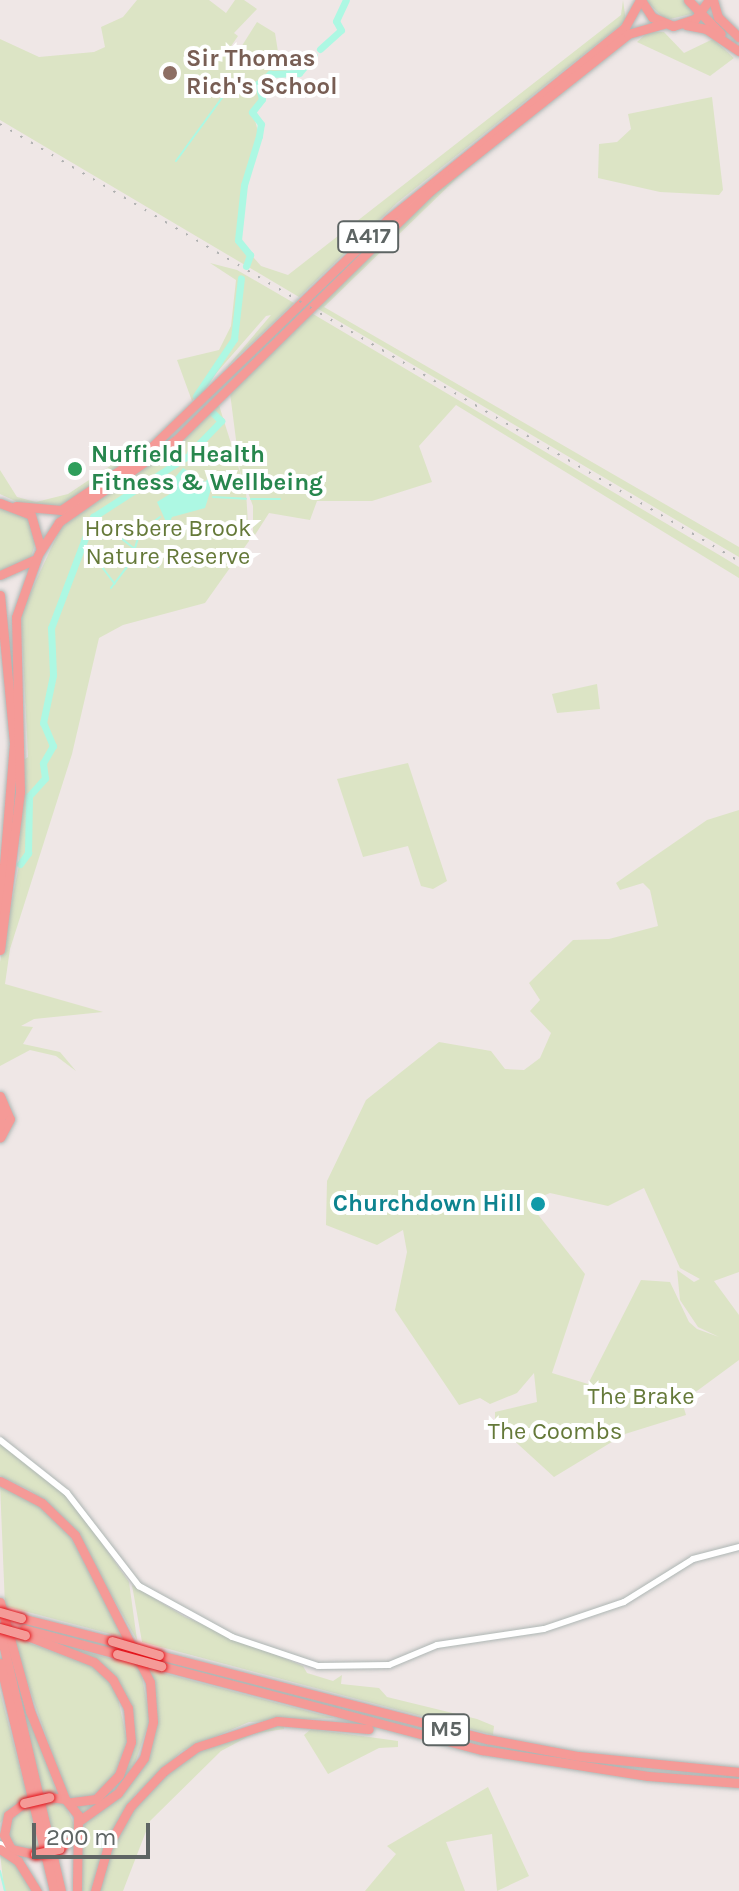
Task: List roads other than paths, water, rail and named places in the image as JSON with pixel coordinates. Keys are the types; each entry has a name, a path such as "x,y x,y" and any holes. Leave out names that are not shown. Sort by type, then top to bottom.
{"highway":[{"path":"641,0 664,24 706,29 739,51"},
{"name":"A417","path":"0,500 14,505 61,510 144,454 387,220 625,27 641,0"},
{"path":"688,0 728,43"},
{"path":"682,24 700,15 711,0"},
{"path":"711,0 718,17 739,37"},
{"name":"A417","path":"0,950 20,792 16,617 38,554 59,522 177,439 429,192 632,31 664,24"},
{"path":"0,575 19,571 38,554 37,524 14,505"},
{"path":"0,595 14,743 0,913"},
{"path":"0,1096 10,1119 0,1138"},
{"path":"0,1106 0,1126"},
{"path":"0,1481 42,1503 75,1535 150,1682 153,1722 144,1758 118,1793 79,1821"},
{"path":"0,1602 26,1697 67,1800 79,1821 77,1891"},
{"name":"M5","path":"0,1612 112,1641 160,1660 404,1734"},
{"path":"0,1627 61,1891"},
{"name":"M5","path":"0,1627 117,1654 160,1660 487,1739 578,1756 739,1772"},
{"name":"M5","path":"24,1632 94,1662 113,1680 128,1708 131,1742 119,1775 96,1799 67,1800"},
{"path":"0,1663 54,1891"},
{"path":"0,1679 13,1720"},
{"name":"M5","path":"95,1891 108,1846 130,1807 164,1771 204,1744 287,1720 404,1734 570,1766 739,1783"},
{"path":"37,1891 7,1849 2,1825 24,1803 49,1797 67,1800"},
{"path":"7,1849 35,1854 59,1849 78,1834"},
{"path":"7,1849 37,1891"}],"street":[{"path":"0,1440 61,1487 139,1586 283,1659 380,1666 437,1645 517,1634 610,1607 693,1559 739,1547"}],"waterway":[{"path":"320,49 341,30 336,21 346,0"},
{"path":"246,266 250,255 238,240 244,185 261,124 252,112 262,99 258,84 270,74 299,73 314,55"},
{"path":"176,161 227,91 258,84"},
{"path":"196,396 234,339 241,278"},
{"path":"190,453 221,421 213,413"},
{"path":"20,864 28,853 29,796 45,778 43,763 53,746 43,723 53,675 51,628 93,517 186,457"},
{"path":"213,497 246,499"},
{"path":"251,499 280,499"},
{"path":"111,588 131,561 140,532 160,517"},
{"path":"113,532 158,567"},
{"path":"102,567 115,584"},
{"path":"0,1871 5,1891"}],"railway":[{"path":"0,124 739,561"}],"place":[{"name":"Sir Thomas Rich's School","path":"170,73"},
{"name":"Nuffield Health Fitness & Wellbeing","path":"75,469"},
{"name":"Churchdown Hill","path":"538,1204"}],"park label":[{"name":"Horsbere Brook Nature Reserve","path":"168,543"},
{"name":"The Brake","path":"641,1397"},
{"name":"The Coombs","path":"555,1432"}]}
